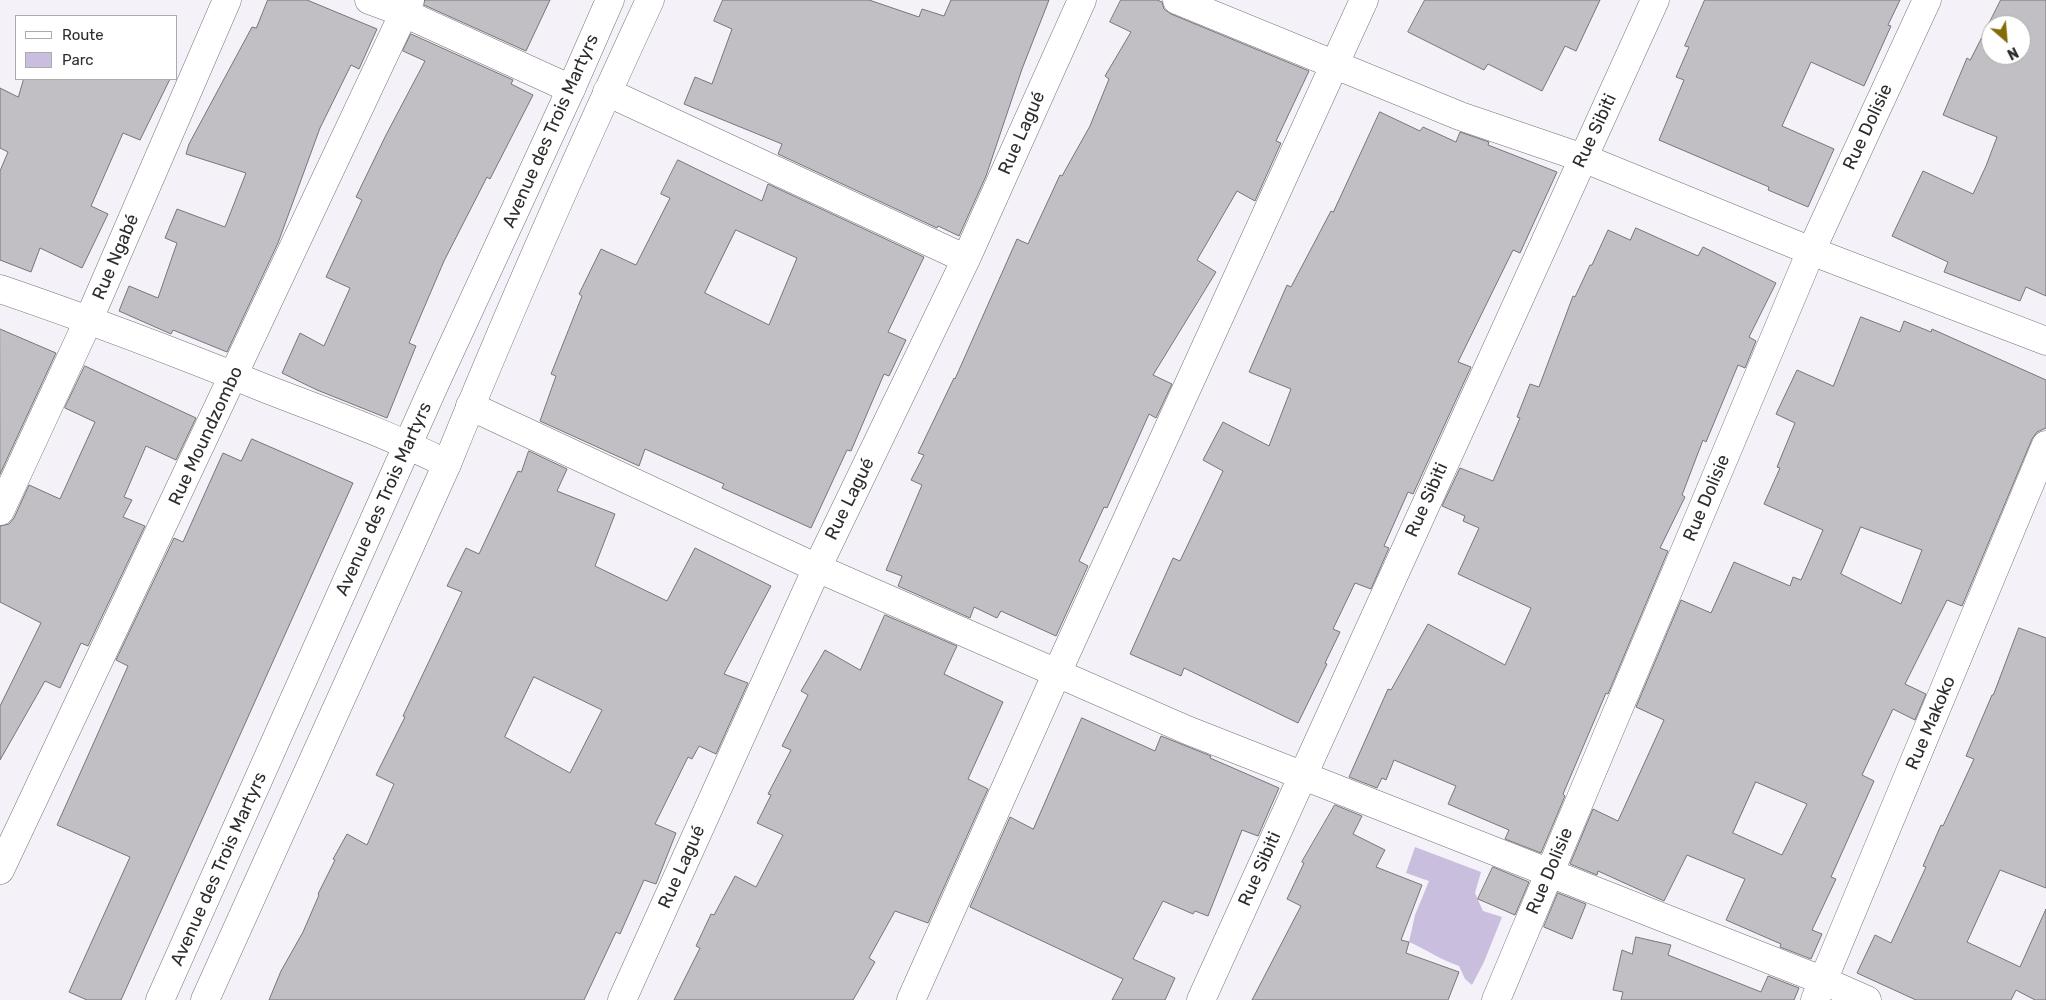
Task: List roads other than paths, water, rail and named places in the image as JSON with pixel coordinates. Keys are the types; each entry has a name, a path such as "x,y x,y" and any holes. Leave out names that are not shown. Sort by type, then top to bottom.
{"street":[{"name":"Rue Ngabé","path":"0,511 89,319 227,0"},
{"path":"369,0 407,7 571,89"},
{"name":"Avenue des Trois Martyrs","path":"160,1000 408,444 610,0"},
{"name":"Avenue des Trois Martyrs","path":"205,1000 447,464 470,406 607,92 650,0"},
{"name":"Rue Lagué","path":"622,1000 817,568 966,259 1082,0"},
{"path":"1177,0 1460,116 1583,158 1811,251 2046,341"},
{"path":"911,1000 1056,674 1364,0"},
{"name":"Rue Sibiti","path":"1201,1000 1655,0"},
{"name":"Rue Dolisie","path":"1496,1000 1811,251 1927,0"},
{"name":"Rue Moundzombo","path":"0,870 407,7"},
{"path":"607,92 966,259"},
{"path":"0,289 89,319 408,444 447,464"},
{"path":"470,406 817,568 1187,730 1549,873 1819,990 1867,1000"},
{"name":"Rue Makoko","path":"1819,990 2046,446"}]}
